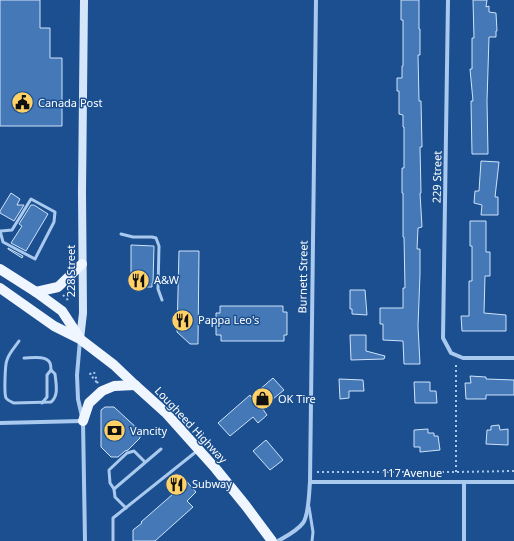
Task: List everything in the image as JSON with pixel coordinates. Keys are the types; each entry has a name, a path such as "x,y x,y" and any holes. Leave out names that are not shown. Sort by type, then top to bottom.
{"main road":[{"path":"36,292 58,287 82,264"},
{"name":"Lougheed Highway","path":"0,269 62,311 80,339"},
{"name":"Lougheed Highway","path":"0,288 54,326 80,339 114,364 166,413 216,469 272,541"},
{"path":"82,421 89,403 102,391 114,386 135,385"}],"street":[{"name":"228 Street","path":"84,0 82,192 83,313 77,375 78,400 82,421 85,541"},
{"name":"Burnett Street","path":"278,541 290,535 303,523 306,519 309,504 316,0"},
{"name":"229 Street","path":"448,0 443,338 451,353 458,356"},
{"path":"458,356 463,358 514,358"},
{"path":"0,422 82,421"},
{"name":"117 Avenue","path":"310,482 514,482"},
{"path":"464,482 464,541"}],"lane":[{"path":"31,199 55,212 54,222 35,259 3,242 0,231 12,230 31,199"},
{"path":"121,234 133,237 156,238 159,246 158,289 162,300"},
{"path":"19,341 7,359 5,366 5,394 6,398 10,402 42,403 53,401 56,395 55,374 51,370"},
{"path":"24,358 46,359 51,364 51,370 47,375 47,397 42,403"},
{"path":"114,489 161,449"},
{"path":"113,541 113,518 198,450"},
{"path":"126,508 115,497 114,489 110,483 109,470 127,453 134,451 145,462"},
{"path":"309,504 313,532 312,541"}],"path":[{"path":"62,294 69,301"},
{"path":"456,472 456,366 458,356"},
{"path":"94,372 98,384 94,379 90,374 94,372"},
{"path":"310,472 514,471"}],"building":[{"path":"0,0 40,0 40,28 50,28 50,58 62,58 62,126 0,126"},
{"path":"401,0 419,0 420,55 418,55 419,101 421,101 422,147 420,147 420,193 422,227 418,228 417,249 420,249 418,326 420,364 404,364 403,341 383,340 383,324 380,324 380,308 403,308 403,288 405,288 402,193 402,168 404,168 404,127 403,115 399,114 399,91 397,91 397,78 402,78 403,66 403,20 401,20"},
{"path":"473,0 487,0 486,7 489,6 489,12 496,13 496,37 489,37 487,101 488,154 472,154 471,101 473,101 470,69 472,69 472,38 474,38"},
{"path":"481,161 499,162 495,197 498,197 498,215 481,215 482,205 474,203 475,191 479,191"},
{"path":"11,193 20,199 17,205 24,205 14,221 0,213"},
{"path":"31,205 34,205 48,214 26,251 11,243 22,226 19,224"},
{"path":"470,221 486,221 486,252 490,252 490,276 485,276 484,313 506,315 506,331 462,331 461,316 469,316 469,281 472,281"},
{"path":"131,245 154,246 152,287 136,287 136,283 131,281"},
{"path":"8,249 23,256 22,258"},
{"path":"179,251 199,251 198,344 190,344 177,332"},
{"path":"350,290 365,290 367,315 352,314 352,309 350,309"},
{"path":"220,306 283,306 283,312 287,312 287,335 284,335 284,341 221,341 221,335 216,335 216,313 220,313"},
{"path":"350,335 366,335 366,351 385,356 384,359 351,360"},
{"path":"470,376 486,377 486,379 514,380 514,395 486,395 486,399 466,399 465,383 471,383"},
{"path":"273,378 284,390 262,408 267,415 258,423 253,417 230,436 218,423 250,395 251,397"},
{"path":"339,379 363,380 364,391 349,391 349,398 340,399"},
{"path":"414,382 430,382 430,391 436,391 437,403 415,403"},
{"path":"105,407 114,407 140,431 140,438 128,450 118,457 111,457 101,447 101,410"},
{"path":"499,425 500,430 508,429 508,445 486,444 487,430 491,430 491,426"},
{"path":"428,429 428,433 434,433 434,436 438,436 440,450 420,452 420,447 414,447 414,430"},
{"path":"266,440 283,460 270,470 253,451"},
{"path":"181,475 196,492 187,501 193,507 155,541 133,541 133,530 173,494 167,487"}],"place":[{"name":"Canada Post","path":"22,103"},
{"name":"A&W","path":"138,280"},
{"name":"Pappa Leo's","path":"182,320"},
{"name":"OK Tire","path":"262,399"},
{"name":"Vancity","path":"115,431"},
{"name":"Subway","path":"176,484"}]}
